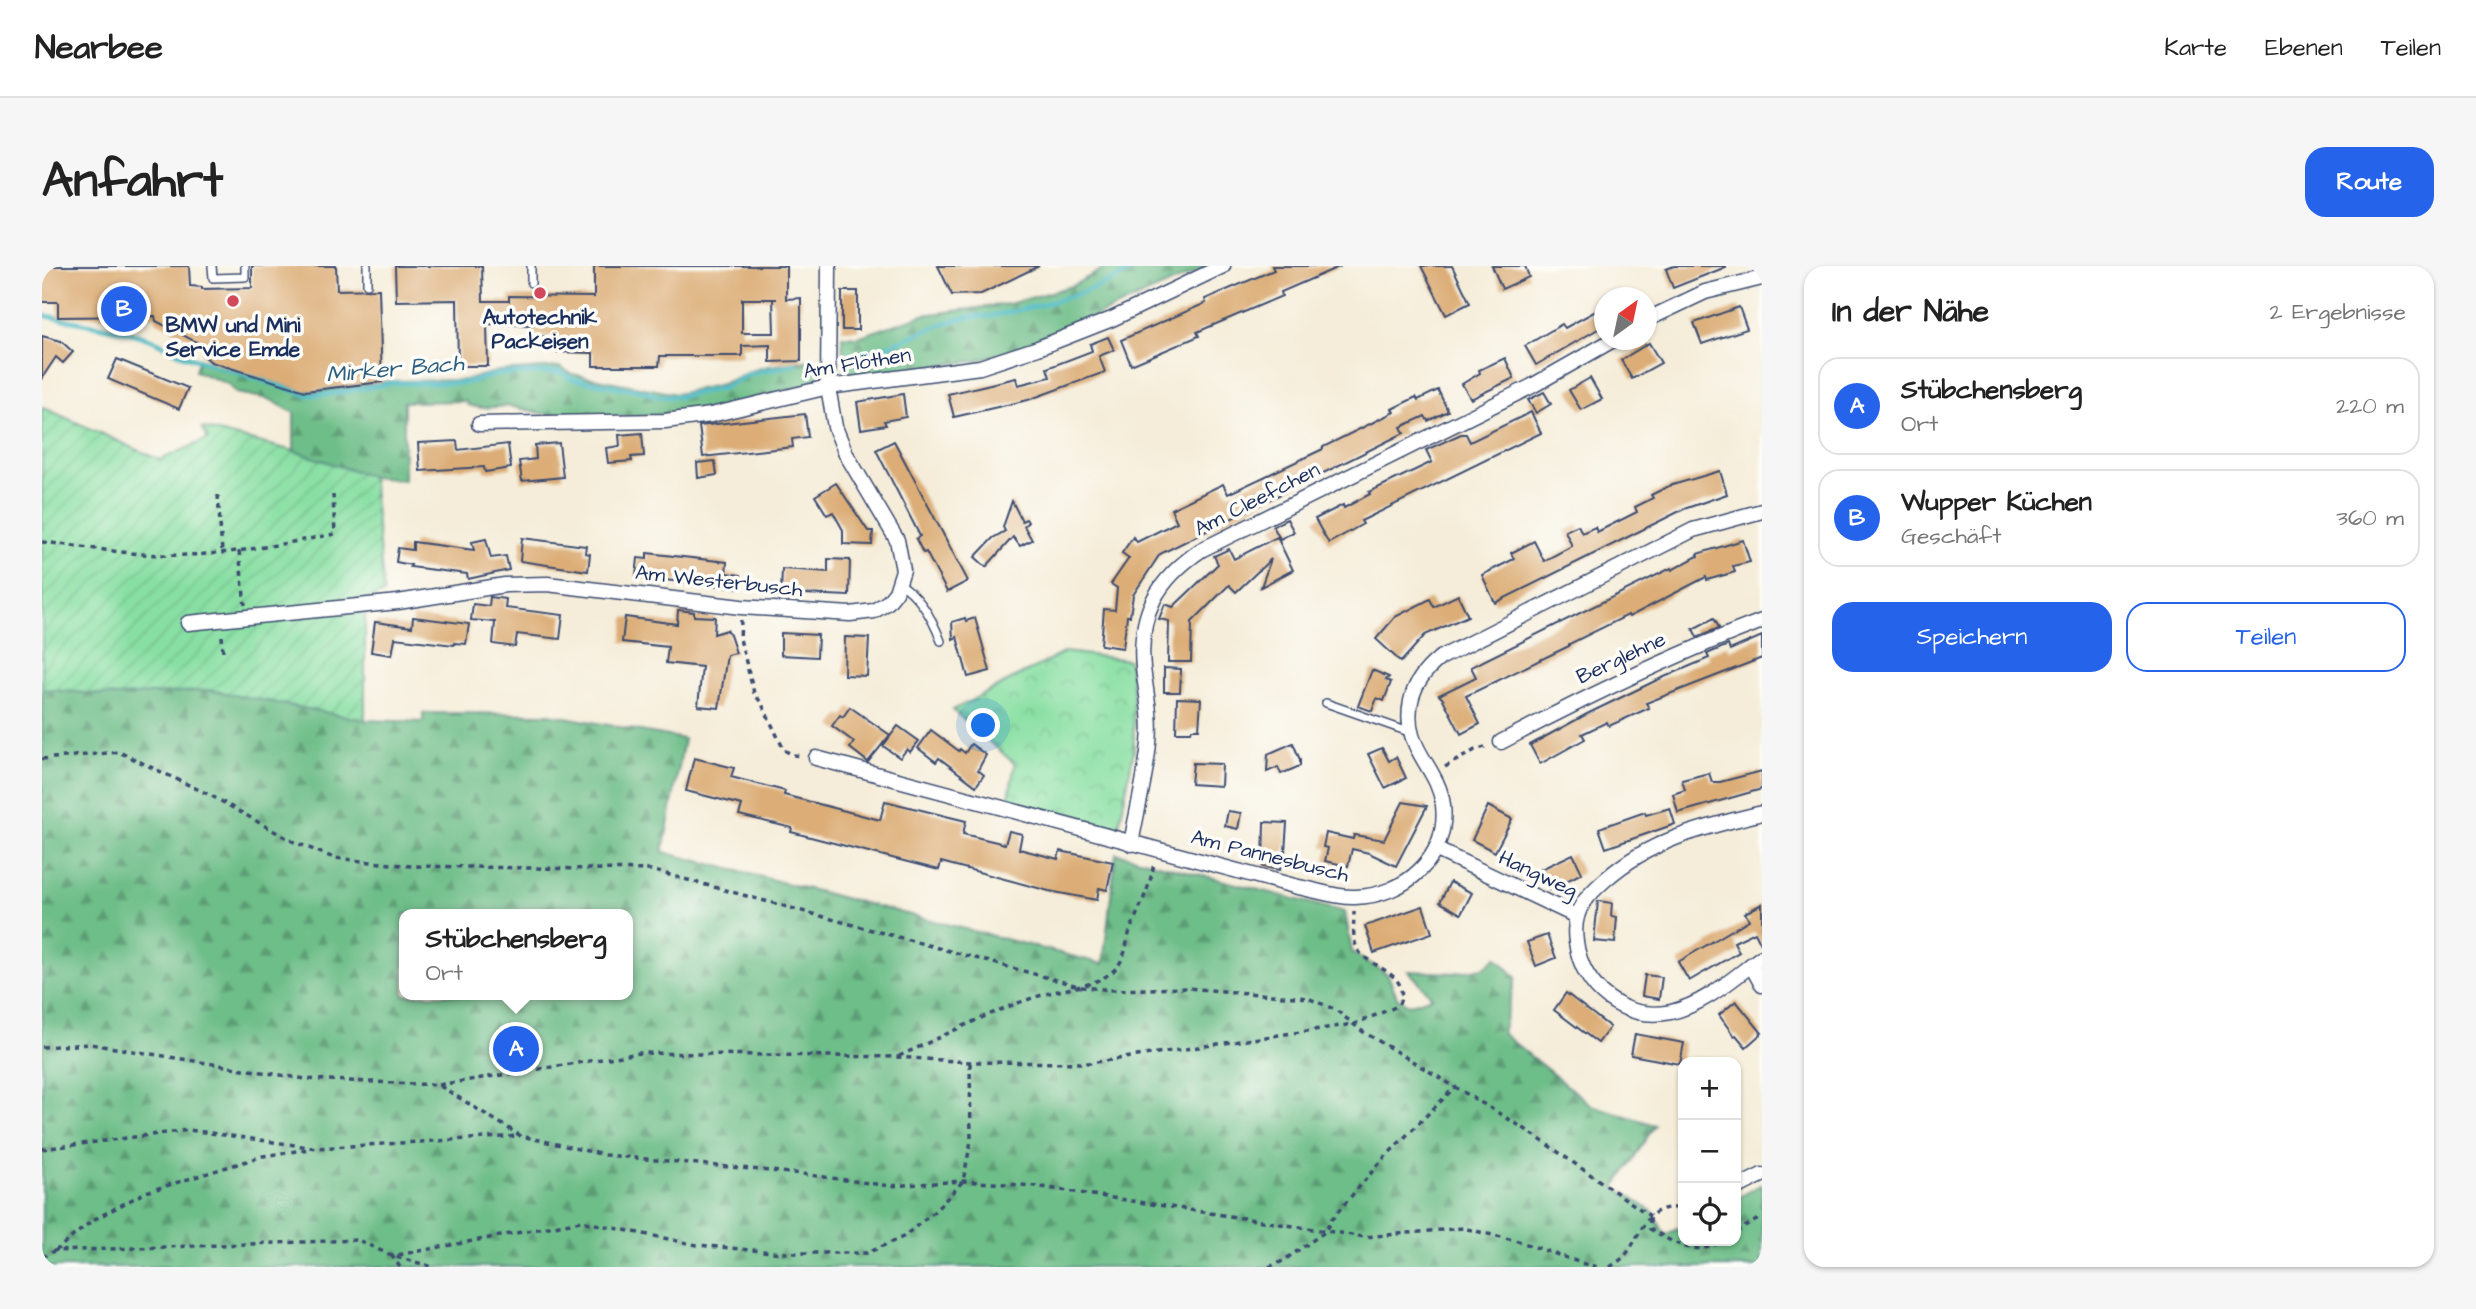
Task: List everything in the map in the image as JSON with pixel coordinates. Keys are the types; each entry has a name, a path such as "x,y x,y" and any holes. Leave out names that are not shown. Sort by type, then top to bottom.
{"street":[{"path":"829,266 828,387 835,427 846,454 897,540 903,570 900,583"},
{"name":"Am Flöthen","path":"479,425 665,421 711,415 828,387 980,367 1112,319 1223,266"},
{"path":"1657,315 1705,292 1762,278"},
{"name":"Am Cleefchen","path":"1131,844 1149,743 1150,717 1143,666 1143,630 1160,587 1180,564 1201,550 1532,386 1595,350"},
{"path":"1437,850 1443,827 1443,806 1439,791 1409,732 1409,712 1413,692 1419,680 1440,658 1693,530 1762,511"},
{"name":"Am Westerbusch","path":"188,623 398,602 505,584 547,584 741,607 849,614 874,611 888,602 900,583"},
{"name":"Berglehne","path":"1501,742 1603,689 1702,643 1762,621"},
{"name":"Am Pannesbusch","path":"816,758 1131,844 1298,887 1353,898 1378,895 1397,888 1427,863 1437,850"},
{"name":"Hangweg","path":"1437,850 1576,916 1594,889 1616,869 1641,853 1688,831 1762,813"},
{"path":"1576,916 1577,953 1585,973 1596,988 1612,1002 1632,1012 1651,1015 1686,1008 1706,998 1757,961 1762,985"},
{"path":"1741,1186 1762,1175"}],"lane":[{"path":"212,266 213,278 245,277 245,266"},
{"path":"367,266 368,284"},
{"path":"531,266 531,283"},
{"path":"900,583 910,590 936,627 941,641"},
{"path":"1326,703 1409,732"}],"path":[{"path":"218,495 222,552"},
{"path":"42,542 159,555 239,551 335,534 333,495"},
{"path":"239,551 245,601"},
{"path":"741,607 740,639 754,693 784,750 793,755"},
{"path":"222,642 223,650"},
{"path":"1441,770 1475,750"},
{"path":"42,759 119,752 210,794 292,841 334,858 410,866 651,870 1082,987 1113,990 1186,988 1308,998 1336,1010 1362,1031 1525,1129 1650,1216"},
{"path":"897,1057 1012,1006 1052,992 1082,987 1115,969 1126,953 1130,930 1153,874 1155,849"},
{"path":"42,1047 90,1044 306,1079 438,1085 640,1054 897,1057 970,1062 1090,1063 1354,1024 1398,1006 1402,999 1399,986 1391,972 1360,953 1355,942 1353,898"},
{"path":"392,1256 581,1221 697,1245 784,1253 867,1253 903,1237 935,1211 963,1181 971,1140 970,1062"},
{"path":"438,1085 520,1136"},
{"path":"1269,1267 1283,1261 1326,1231 1330,1221 1384,1158 1455,1087"},
{"path":"42,1149 189,1130 316,1149"},
{"path":"42,1257 54,1251 93,1220 146,1192 263,1156 316,1149 520,1136 605,1155 802,1174 890,1186 963,1181 1035,1186 1365,1237 1462,1228 1518,1241 1587,1265 1601,1267"},
{"path":"1610,1267 1626,1255 1650,1216 1668,1206 1678,1208"},
{"path":"1650,1216 1650,1229 1678,1243"},
{"path":"1741,1230 1762,1217"},
{"path":"54,1251 358,1240 392,1256 433,1267"},
{"path":"1685,1246 1709,1249 1714,1246"},
{"path":"392,1256 400,1267"}],"green space":[{"path":"1109,266 1210,266 1035,343 976,361 855,375 844,369 842,336 858,337 923,315 1009,304 1072,286"},
{"path":"199,358 312,392 389,381 465,380 499,371 560,367 572,374 676,394 722,384 769,366 812,360 812,366 822,366 818,378 808,384 714,409 646,416 559,417 509,406 481,408 467,405 466,401 404,402 404,480 372,477 294,451 294,413 269,399 236,393 228,384 195,371"},
{"path":"42,407 160,460 208,439 202,428 294,451 372,477 384,594 365,599 365,720 211,690 118,696 42,689"},
{"path":"1065,652 1128,660 1133,688 1134,750 1119,826 1113,829 1008,801 1015,764 953,710"},
{"path":"42,689 118,696 211,690 365,720 423,722 423,713 549,714 684,739 663,852 1103,964 1116,853 1345,912 1352,952 1388,975 1397,997 1408,1005 1432,997 1409,971 1454,973 1484,968 1496,957 1516,977 1502,1033 1591,1105 1655,1125 1615,1187 1653,1212 1665,1235 1678,1228 1678,1246 1741,1246 1741,1196 1762,1184 1762,1267 42,1267"}],"building":[{"path":"42,266 189,266 190,286 202,289 252,288 252,266 336,266 337,290 379,289 382,382 305,391 211,362 202,354 202,345 156,321 155,316 58,317 58,302 42,302"},
{"path":"395,266 482,266 483,301 509,301 509,296 594,297 594,266 786,266 786,299 801,298 801,361 770,362 770,345 742,346 742,356 660,356 659,366 593,366 593,353 556,352 556,337 531,336 531,325 487,324 488,366 458,366 457,300 396,301","holes":["742,299 773,299 774,333 742,333"]},
{"path":"938,266 1039,266 981,294 952,295"},
{"path":"1272,266 1341,266 1281,292 1282,296 1197,332 1199,336 1131,365 1121,340 1206,303 1205,299 1274,270"},
{"path":"1421,266 1452,266 1470,303 1446,315"},
{"path":"1492,266 1525,266 1529,277 1502,289"},
{"path":"1674,266 1726,267 1673,288 1666,269"},
{"path":"842,291 858,291 858,330 842,330"},
{"path":"1739,307 1747,329 1702,344 1694,323"},
{"path":"1594,312 1594,331 1536,365 1525,346 1562,324 1565,328"},
{"path":"42,336 61,341 73,352 63,363 56,357 42,378"},
{"path":"1108,337 1114,350 1099,356 1105,372 1028,400 954,417 948,394 1016,378 1018,385 1050,377 1047,368 1092,351 1090,344"},
{"path":"1637,350 1653,350 1661,363 1632,379 1621,360"},
{"path":"1505,358 1514,378 1471,399 1462,384 1480,373 1479,370"},
{"path":"117,359 188,388 179,409 108,379"},
{"path":"1590,378 1602,399 1581,410 1569,390"},
{"path":"1438,390 1448,411 1428,421 1425,416 1401,427 1404,433 1160,554 1133,595 1123,648 1101,645 1104,609 1115,610 1117,588 1111,584 1129,558 1122,553 1133,537 1137,542 1177,522 1171,509 1223,484 1228,494 1323,449 1394,412 1392,409 1416,397 1418,400"},
{"path":"1544,392 1551,404 1536,413 1528,400"},
{"path":"903,394 906,417 884,421 886,425 861,429 857,402"},
{"path":"1531,412 1541,433 1361,521 1363,524 1329,543 1326,539 1315,519 1343,505 1344,508 1370,494 1369,492 1432,462 1426,450 1461,434 1466,434 1470,442"},
{"path":"805,414 808,437 792,439 793,447 703,457 699,426"},
{"path":"642,433 644,456 631,457 632,461 608,463 606,448 620,446 619,435"},
{"path":"457,441 458,450 508,444 511,468 485,472 484,467 420,471 418,443"},
{"path":"894,441 968,581 947,592 916,539 920,536 876,450"},
{"path":"559,443 563,477 522,481 519,461 536,459 535,445"},
{"path":"715,461 717,475 698,478 697,463"},
{"path":"1720,471 1727,494 1684,509 1495,603 1482,575 1514,559 1511,553 1534,541 1544,561 1572,546 1565,531 1578,525 1582,533 1595,527 1597,532 1637,512 1635,507 1669,486"},
{"path":"836,483 868,531 873,531 872,545 843,544 843,530 833,512 827,515 815,496"},
{"path":"1012,501 1022,521 1026,519 1028,522 1024,526 1032,540 1020,546 1013,537 986,567 975,557 993,538 1005,531 1003,527"},
{"path":"1287,519 1294,532 1280,539 1273,526"},
{"path":"1277,537 1293,570 1261,587 1271,559 1236,592 1229,585 1192,622 1191,662 1168,662 1169,621 1159,619 1165,604 1173,607 1218,564 1214,556 1229,549 1234,559"},
{"path":"522,538 586,546 585,553 590,554 588,571 520,561"},
{"path":"486,539 491,558 506,556 509,570 468,579 467,574 410,567 411,565 396,562 398,548 413,550 413,542 474,550 472,542"},
{"path":"1743,540 1750,562 1733,566 1735,572 1707,580 1706,577 1466,696 1480,724 1461,734 1439,695 1476,677 1471,667 1671,568 1672,570 1698,556 1697,554"},
{"path":"647,553 727,562 726,573 741,575 740,588 636,577 638,558 647,559"},
{"path":"828,559 850,560 849,596 781,593 782,569 828,572"},
{"path":"1458,595 1468,616 1425,635 1401,662 1376,639 1395,617 1430,599 1434,607"},
{"path":"490,597 506,599 505,608 563,615 560,639 517,634 515,647 493,644 495,622 471,620 473,604 489,606"},
{"path":"678,610 694,612 694,616 715,617 714,634 727,630 730,635 736,653 727,655 719,708 698,706 702,667 666,663 668,647 622,642 625,617 677,624"},
{"path":"413,617 469,624 466,644 395,638 392,655 371,652 375,622 412,627"},
{"path":"965,618 966,621 975,618 990,671 968,677 957,637 953,639 952,622"},
{"path":"1714,618 1719,628 1697,637 1693,629"},
{"path":"781,633 818,635 817,657 781,655"},
{"path":"1762,636 1762,658 1646,703 1649,708 1609,726 1607,722 1582,734 1585,739 1540,764 1530,745 1587,714 1709,658 1707,654 1728,645 1730,650"},
{"path":"845,637 869,638 867,676 844,675"},
{"path":"1164,668 1181,669 1180,692 1164,692"},
{"path":"1372,670 1389,677 1386,680 1391,682 1384,701 1377,698 1372,711 1358,706"},
{"path":"1177,698 1201,699 1199,729 1176,732"},
{"path":"850,707 890,735 868,762 850,748 854,742 832,726"},
{"path":"898,726 919,741 910,752 907,749 900,758 883,746"},
{"path":"931,730 959,751 960,749 965,753 971,744 986,755 978,770 984,775 976,786 939,758 936,762 918,748"},
{"path":"1293,743 1300,766 1281,774 1278,767 1267,772 1268,754"},
{"path":"1382,748 1389,761 1396,757 1406,778 1385,788 1368,754"},
{"path":"694,758 734,768 731,777 785,791 784,795 880,820 885,801 966,821 963,834 1005,844 1009,831 1022,834 1019,849 1058,859 1060,851 1113,862 1107,890 1099,888 1097,900 1049,891 941,862 939,870 791,832 792,828 739,815 742,805 686,791"},
{"path":"1193,763 1222,764 1221,786 1191,784"},
{"path":"1762,771 1762,789 1678,813 1673,794 1685,790 1682,780 1709,773 1712,782 1720,782"},
{"path":"1403,802 1427,806 1396,866 1369,853 1352,849 1348,866 1325,861 1328,848 1323,847 1326,833 1353,839 1354,835 1384,840"},
{"path":"1488,806 1512,819 1495,852 1472,840"},
{"path":"1670,808 1675,824 1606,848 1599,828 1645,812 1646,815"},
{"path":"1228,811 1241,813 1238,829 1225,826"},
{"path":"1264,822 1287,823 1285,852 1280,870 1263,867"},
{"path":"1573,854 1582,873 1549,890 1539,870"},
{"path":"1450,882 1472,893 1461,914 1440,902"},
{"path":"1598,901 1612,903 1611,916 1617,917 1615,943 1594,941"},
{"path":"1762,904 1762,946 1755,932 1734,942 1739,952 1689,981 1678,962 1749,920 1745,913"},
{"path":"1423,906 1432,933 1374,953 1365,926"},
{"path":"1547,935 1556,958 1536,966 1527,942"},
{"path":"1645,975 1662,977 1659,999 1642,996"},
{"path":"1566,993 1610,1027 1598,1043 1554,1010"},
{"path":"1736,1001 1762,1033 1746,1047 1719,1015"},
{"path":"1635,1034 1684,1043 1678,1064 1631,1055"}],"waterway":[{"name":"Mirker Bach","path":"846,355 877,350 967,317 991,316 1068,297 1106,283 1139,266"},
{"name":"Mirker Bach","path":"42,315 128,332 153,340 180,354 308,395 392,383 464,383 499,374 561,372 572,379 643,391 657,396 676,397 723,388 749,374 796,364"}],"place":[{"name":"Autotechnik Packeisen","path":"540,293"},
{"name":"BMW und Mini Service Emde","path":"233,301"},
{"name":"Wupper Küchen","path":"124,309"},
{"name":"Stübchensberg","path":"516,1049"}]}
